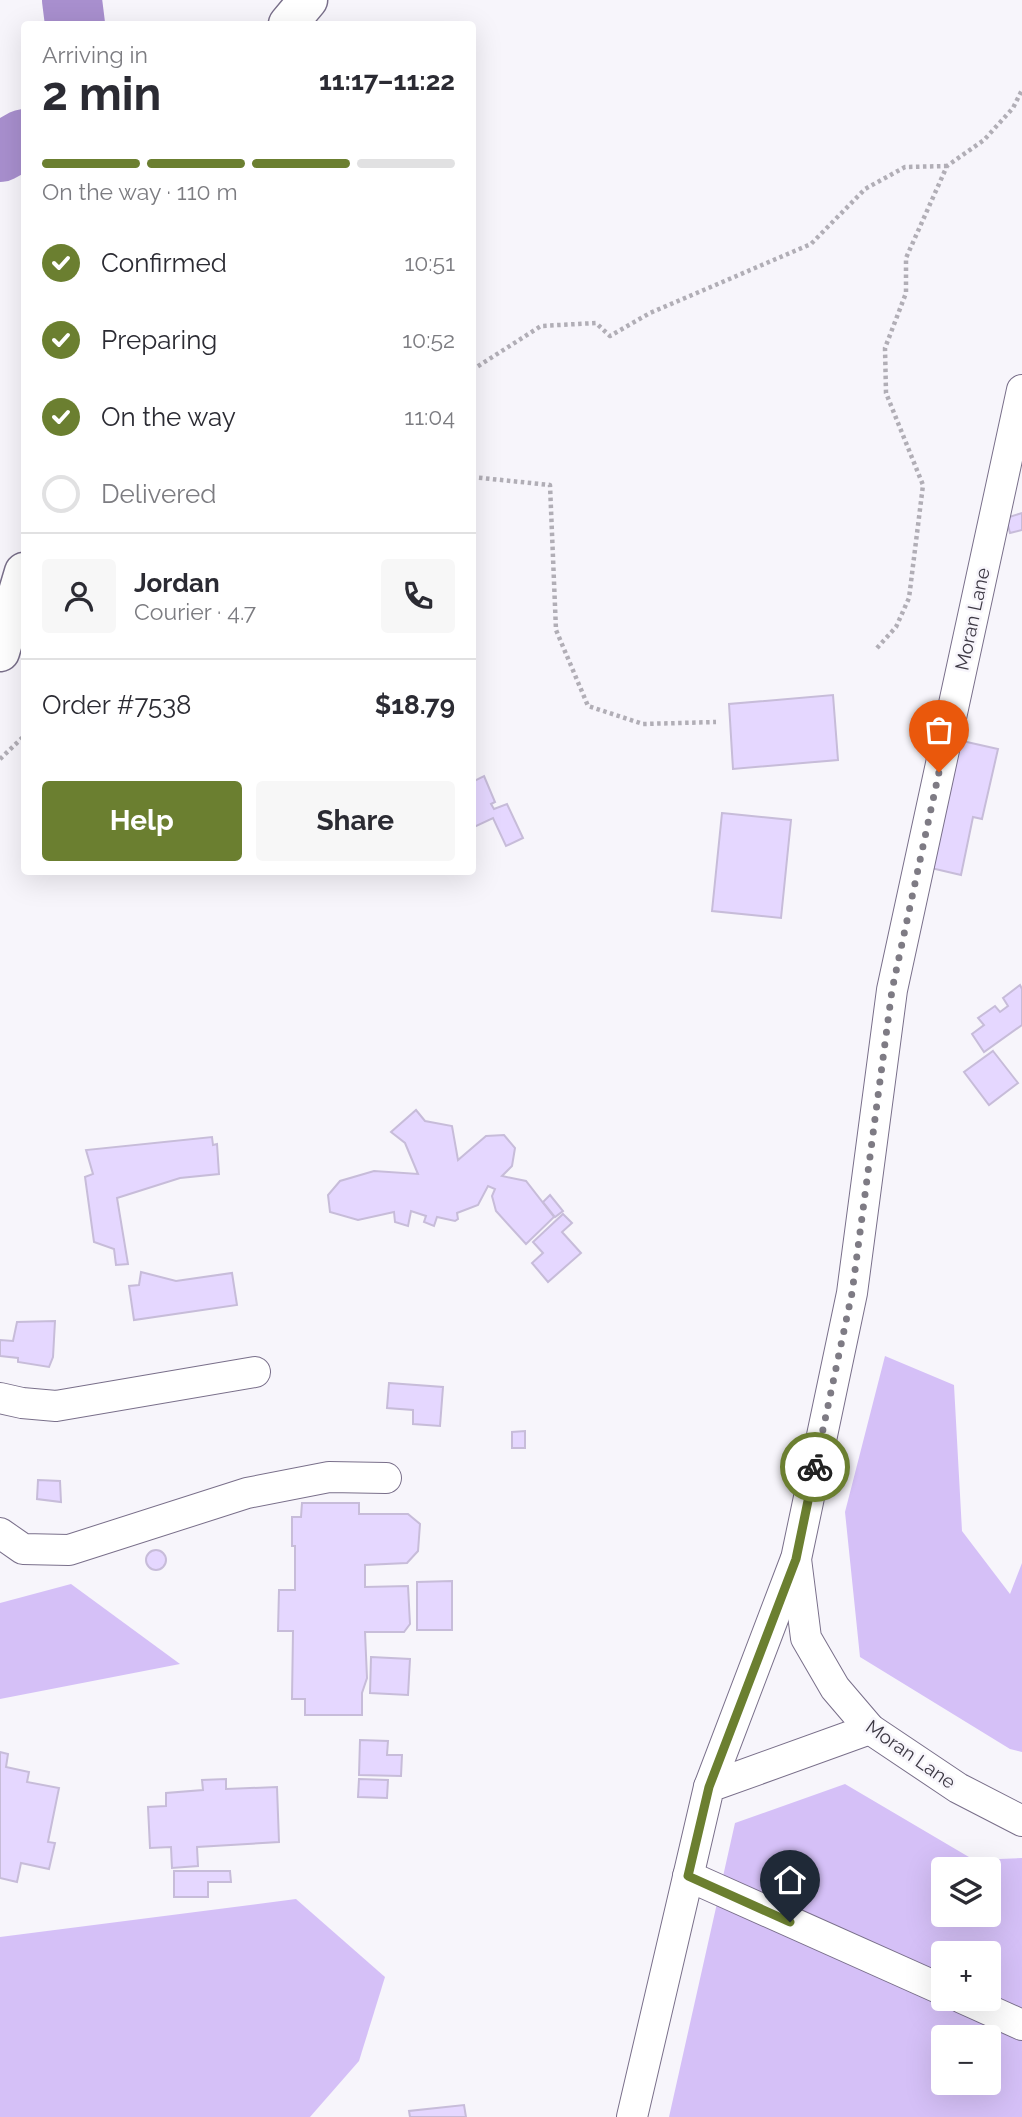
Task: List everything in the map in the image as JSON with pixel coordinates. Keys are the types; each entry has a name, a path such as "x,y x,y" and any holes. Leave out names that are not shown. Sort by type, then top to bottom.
{"street":[{"path":"290,21 308,0"},
{"name":"Moran Lane","path":"1022,390 892,990 852,1293 796,1559 806,1638 835,1688 870,1729 958,1788 1022,1821"},
{"path":"0,652 21,582"},
{"path":"0,1398 56,1406 255,1372"},
{"path":"0,1533 23,1549 69,1550 247,1493 329,1477 386,1478"},
{"path":"632,2117 709,1787 796,1559"},
{"path":"709,1787 870,1729"},
{"path":"688,1876 931,1985"},
{"path":"991,2011 1022,2025"}],"path":[{"path":"877,649 896,627 909,598 923,485 886,393 885,348 906,293 906,258 947,166 984,140 1013,108 1022,90"},
{"path":"476,367 541,326 596,323 610,336 650,313 811,244 865,189 905,167 947,166"},
{"path":"476,477 550,485 556,630 588,706 643,724 716,722"},
{"path":"0,759 21,739"}],"shaded area":[{"path":"885,1356 954,1385 962,1531 1010,1594 1022,1563 1022,1752 1010,1749 860,1657 845,1512"},
{"path":"71,1584 180,1664 0,1699 0,1603"},
{"path":"845,1784 969,1857 931,1857 931,1927 1001,1927 1001,1859 1022,1858 1022,2117 669,2117 735,1823"},
{"path":"296,1899 385,1977 359,2061 310,2117 0,2117 0,1937"}],"building":[{"path":"1022,513 1022,530 1010,533 1006,518"},
{"path":"833,695 838,760 733,769 729,704"},
{"path":"958,740 998,749 982,819 973,817 961,875 931,868"},
{"path":"484,776 495,802 491,804 494,809 507,804 523,838 506,846 493,818 476,826 476,780"},
{"path":"722,813 791,820 781,918 712,911"},
{"path":"1020,985 1022,1025 984,1052 972,1034 984,1025 978,1018 995,1006 1000,1012 1008,1006 1003,998"},
{"path":"993,1051 1018,1083 989,1105 964,1072"},
{"path":"416,1110 425,1121 452,1126 458,1160 486,1136 504,1135 515,1148 512,1166 502,1176 526,1181 554,1217 526,1244 496,1211 492,1196 495,1189 488,1186 478,1205 457,1213 458,1219 455,1221 437,1217 434,1226 424,1222 426,1216 411,1211 408,1226 395,1222 394,1212 358,1220 330,1212 328,1195 340,1181 374,1171 418,1174 405,1143 391,1132"},
{"path":"212,1137 213,1145 217,1144 219,1174 180,1178 117,1198 128,1264 116,1265 114,1249 94,1242 85,1177 93,1174 86,1150"},
{"path":"550,1195 563,1211 555,1217 543,1202"},
{"path":"563,1214 572,1223 562,1232 581,1253 548,1282 532,1263 543,1253 533,1242"},
{"path":"141,1272 176,1281 232,1273 237,1305 134,1320 129,1286 139,1285"},
{"path":"55,1321 53,1357 49,1367 0,1356 0,1340 13,1341 17,1322"},
{"path":"389,1383 443,1387 440,1426 413,1424 413,1410 387,1408"},
{"path":"525,1431 525,1448 512,1448 512,1432"},
{"path":"38,1480 60,1481 61,1502 37,1499"},
{"path":"302,1503 359,1503 359,1514 408,1514 420,1524 418,1551 407,1563 365,1565 365,1587 408,1586 410,1624 404,1632 365,1632 367,1678 362,1693 362,1715 305,1715 305,1699 292,1699 293,1631 278,1631 279,1590 295,1590 292,1517 301,1517"},
{"path":"156,1550 163,1553 166,1560 163,1567 156,1570 149,1567 146,1560 149,1553"},
{"path":"452,1581 452,1630 417,1630 417,1582"},
{"path":"371,1657 410,1659 408,1695 370,1693"},
{"path":"360,1740 388,1741 387,1755 402,1755 401,1776 359,1775"},
{"path":"0,1752 8,1754 6,1767 29,1772 27,1782 59,1788 48,1842 55,1843 49,1869 21,1863 17,1882 0,1878"},
{"path":"226,1779 226,1789 277,1787 279,1842 197,1847 198,1866 172,1868 171,1847 150,1848 148,1807 166,1806 166,1793 203,1790 202,1780"},
{"path":"359,1779 388,1780 387,1798 358,1797"},
{"path":"174,1871 230,1871 231,1882 208,1882 208,1897 174,1897"},
{"path":"464,2105 466,2117 410,2117 409,2111"}],"waterway":[{"path":"72,0 75,21"},
{"path":"0,152 21,141"}],"way so far":[{"path":"815,1467 852,1293 892,990 939,772"}],"route":[{"path":"790,1922 688,1876 709,1787 796,1559 815,1467"}]}
